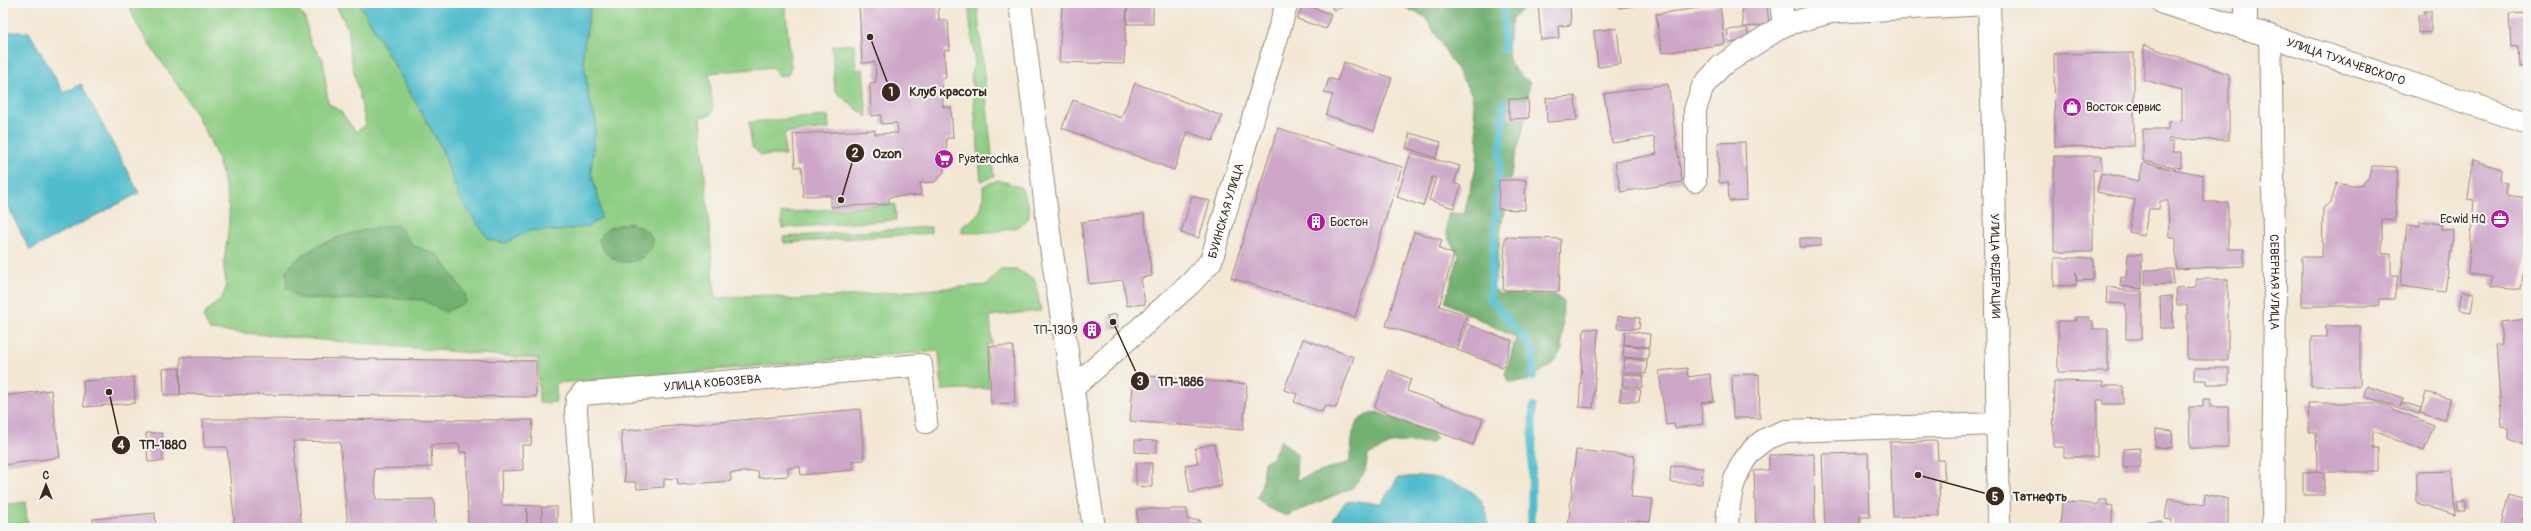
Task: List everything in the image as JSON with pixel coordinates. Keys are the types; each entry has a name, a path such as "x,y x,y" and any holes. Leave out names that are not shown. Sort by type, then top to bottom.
{"street":[{"path":"1020,3 1051,247 1094,528"},
{"name":"БУИНСКАЯ УЛИЦА","path":"1073,388 1191,282 1211,261 1287,3"},
{"path":"1781,3 1784,25"},
{"name":"УЛИЦА ТУХАЧЕВСКОГО","path":"2163,3 2270,36 2528,123"},
{"path":"2246,3 2246,29"},
{"path":"1695,181 1695,110 1703,86 1721,66 1784,25 1831,12 1989,4"},
{"name":"УЛИЦА ФЕДЕРАЦИИ","path":"1989,4 1999,528"},
{"name":"СЕВЕРНАЯ УЛИЦА","path":"2270,36 2275,282 2273,528"},
{"name":"УЛИЦА КОБОЗЕВА","path":"584,528 576,410 577,400 582,394 921,365 926,422"},
{"path":"1727,528 1734,481 1746,457 1763,441 1786,432 1998,424"}],"green space":[{"path":"130,3 293,3 305,18 310,42 323,59 328,103 341,112 356,132 366,125 349,49 349,31 335,3 359,3 441,147 460,199 505,243 532,230 560,231 600,205 591,172 596,122 588,94 583,54 591,3 785,3 791,67 788,75 778,76 773,67 709,73 713,110 710,115 700,117 715,298 766,295 794,300 987,285 999,270 1018,270 1035,280 1041,311 990,316 992,344 987,344 989,388 942,390 939,351 556,383 556,402 539,403 538,359 210,330 203,317 221,298 226,288 224,265 229,211 226,189 221,169 206,133 197,116 138,26 131,10"},
{"path":"968,3 977,3 994,177 981,181 971,72 975,65"},
{"path":"1396,3 1530,3 1512,18 1509,38 1508,54 1510,62 1520,75 1530,82 1523,130 1514,160 1502,221 1494,288 1499,294 1555,295 1563,301 1562,350 1552,364 1527,381 1508,382 1505,374 1516,338 1445,302 1459,256 1449,240 1446,226 1447,220 1449,213 1464,214 1477,163 1478,141 1472,95 1425,17"},
{"path":"854,44 856,70 863,69 867,117 835,91 832,46"},
{"path":"828,116 829,129 784,133 785,155 761,155 752,147 749,122"},
{"path":"998,180 1021,187 1029,207 1029,214 1026,221 1012,229 990,232 962,233 962,226 977,215 982,206 983,186"},
{"path":"895,204 896,220 782,228 781,213"},
{"path":"628,223 645,230 652,239 651,249 644,257 632,261 620,261 608,255 599,240 607,230 615,226"},
{"path":"397,225 414,246 438,255 465,293 466,302 445,312 423,300 386,298 332,300 298,298 287,288 286,270 297,259 323,243 352,233"},
{"path":"931,227 931,233 784,243 783,237"},
{"path":"1377,412 1433,433 1437,438 1432,443 1395,442 1368,455 1365,472 1352,488 1286,516 1266,507 1257,498 1262,485 1264,462 1272,458 1281,440 1297,454 1296,480 1350,462 1352,437 1356,424 1367,415"},
{"path":"25,502 28,528 3,528 3,505"}],"water":[{"path":"359,3 591,3 583,54 588,94 596,122 591,172 600,205 601,218 589,226 560,231 532,230 505,243 489,240 460,199 441,147"},
{"path":"3,32 29,32 64,93 81,84 139,193 30,250 3,198"},
{"path":"1420,476 1447,480 1474,493 1485,507 1489,528 1328,528 1346,501 1381,503 1398,478"}],"building":[{"path":"859,3 938,3 939,20 948,20 950,50 944,50 946,78 942,78 943,107 951,107 953,138 946,138 947,154 943,155 944,172 935,182 920,183 921,195 889,197 889,204 831,207 831,195 803,196 801,167 795,167 793,134 875,130 875,134 898,133 897,123 881,124 881,115 871,116 870,83 876,82 875,62 862,63"},
{"path":"1062,3 1127,4 1124,64 1059,62"},
{"path":"1331,3 1351,3 1351,5 1333,10"},
{"path":"1538,3 1570,3 1571,25 1558,26 1559,38 1541,40"},
{"path":"1618,3 1641,3 1641,5 1619,8"},
{"path":"1741,3 1767,3 1769,25 1743,27"},
{"path":"1127,4 1153,4 1153,24 1127,24"},
{"path":"1303,4 1331,14 1326,29 1297,19"},
{"path":"1720,5 1725,44 1662,53 1656,14"},
{"path":"2424,11 2431,11 2431,32 2418,33 2418,15 2424,15"},
{"path":"2528,13 2528,67 2520,67 2519,46 2511,47 2509,14"},
{"path":"1617,28 1621,64 1598,67 1594,31"},
{"path":"1747,28 1749,40 1729,43 1727,30"},
{"path":"2144,45 2229,74 2229,140 2168,139 2168,142 2173,142 2173,152 2181,152 2181,168 2143,161 2143,129 2168,129 2168,122 2182,121 2182,90 2144,80"},
{"path":"2134,53 2134,146 2055,147 2054,54"},
{"path":"1344,62 1392,78 1374,131 1326,115 1333,95 1324,93 1329,78 1337,81"},
{"path":"1135,83 1222,116 1213,141 1188,132 1174,170 1062,128 1073,100 1121,118"},
{"path":"1668,84 1682,182 1621,192 1615,162 1657,154 1654,137 1612,143 1604,94"},
{"path":"1575,96 1577,120 1547,122 1546,98"},
{"path":"1509,99 1528,99 1529,118 1509,119"},
{"name":"Бостон","path":"1278,128 1402,167 1355,317 1231,278"},
{"path":"1410,133 1441,142 1436,158 1406,148"},
{"path":"1745,142 1747,200 1729,201 1728,182 1719,183 1718,143"},
{"path":"1411,153 1460,166 1454,183 1461,186 1454,208 1429,200 1436,178 1432,177 1423,206 1397,197"},
{"path":"2054,156 2102,156 2102,170 2093,170 2093,252 2054,252"},
{"name":"Ecwid HQ","path":"2473,160 2501,169 2500,182 2507,183 2506,195 2528,198 2528,238 2521,289 2491,286 2492,277 2468,274 2474,200 2468,199"},
{"path":"2143,163 2203,175 2203,202 2228,202 2228,249 2244,249 2244,266 2176,269 2176,237 2169,237 2168,201 2160,201 2159,209 2149,209 2144,235 2129,232 2135,200 2097,192 2101,173 2139,181"},
{"path":"2372,166 2398,167 2395,220 2382,219 2382,254 2391,254 2391,276 2398,276 2394,299 2379,299 2379,306 2302,306 2302,257 2322,257 2323,208 2331,202 2337,183 2351,186 2363,184 2369,177"},
{"path":"1499,180 1526,180 1525,210 1498,209"},
{"path":"1192,196 1210,201 1199,238 1181,233"},
{"path":"1144,214 1152,276 1141,278 1145,304 1127,306 1123,280 1089,284 1081,222"},
{"path":"2420,221 2441,224 2441,229 2454,230 2445,292 2400,286 2407,225 2420,226"},
{"path":"1414,232 1442,240 1439,249 1454,254 1439,306 1467,315 1456,348 1386,326"},
{"path":"1505,237 1561,239 1559,292 1503,290"},
{"path":"1800,238 1821,238 1821,246 1800,247"},
{"path":"2128,254 2142,254 2142,289 2120,286 2121,277 2126,278"},
{"path":"2054,258 2093,258 2093,280 2077,281 2076,272 2076,285 2054,286"},
{"path":"2173,269 2173,284 2145,285 2145,270"},
{"path":"2196,279 2228,279 2228,360 2187,360 2187,305 2177,305 2176,288 2196,287"},
{"path":"2107,286 2126,291 2142,291 2142,339 2126,339 2126,304 2106,303"},
{"path":"2462,291 2474,293 2471,312 2459,310"},
{"path":"2172,296 2173,328 2161,328 2160,297"},
{"path":"1116,314 1118,328 1109,329 1107,316"},
{"path":"1618,316 1640,318 1639,329 1617,328"},
{"path":"2075,317 2089,317 2089,321 2093,322 2093,329 2108,329 2108,372 2058,372 2058,321 2075,321"},
{"path":"2528,319 2528,446 2508,439 2508,428 2502,427 2496,345 2502,345 2500,322"},
{"name":"ТП-1309","path":"1096,323 1098,336 1089,337 1087,324"},
{"path":"1467,324 1512,341 1503,367 1457,350"},
{"path":"2326,326 2360,326 2360,386 2311,386 2311,337 2326,337"},
{"path":"1584,329 1598,329 1593,408 1579,407"},
{"path":"1625,331 1650,334 1649,347 1624,344"},
{"path":"1303,339 1354,357 1336,408 1325,405 1322,412 1294,402 1297,394 1284,390"},
{"path":"1624,345 1649,348 1648,359 1623,357"},
{"path":"989,346 1013,346 1015,403 991,404"},
{"path":"181,357 536,361 536,397 180,394"},
{"path":"1625,358 1647,361 1646,374 1623,372"},
{"path":"179,368 180,395 164,395 163,369"},
{"path":"1687,368 1688,377 1710,374 1714,401 1701,403 1703,424 1675,428 1674,424 1666,425 1659,371"},
{"path":"2194,368 2229,368 2229,384 2206,384 2206,380 2194,380"},
{"path":"1389,370 1411,379 1407,391 1483,419 1473,445 1374,408"},
{"path":"1623,374 1643,376 1642,388 1622,386"},
{"path":"1759,374 1760,418 1733,418 1732,375"},
{"path":"1134,375 1247,384 1243,430 1130,421"},
{"path":"134,377 135,403 84,407 83,381"},
{"path":"2054,381 2103,382 2103,386 2123,386 2123,404 2103,404 2103,400 2097,400 2097,457 2064,457 2064,447 2053,447"},
{"path":"2367,386 2403,398 2400,406 2402,402 2421,408 2419,414 2363,396"},
{"path":"1621,388 1641,390 1639,402 1620,401"},
{"path":"51,390 60,457 3,465 3,396"},
{"path":"2426,392 2451,399 2444,420 2420,412"},
{"path":"2203,399 2210,399 2210,407 2228,407 2228,448 2190,448 2189,407 2203,407"},
{"path":"2308,403 2378,403 2434,425 2424,451 2373,431 2373,448 2378,448 2378,472 2324,472 2324,495 2303,495 2303,473 2322,472 2317,472 2316,432 2309,432"},
{"path":"860,409 864,460 852,461 853,470 801,475 800,467 788,468 788,476 759,478 758,471 730,473 731,481 678,485 677,478 664,479 664,487 637,489 636,482 625,482 621,431"},
{"path":"203,419 533,420 531,445 522,445 523,470 501,471 502,505 541,506 542,528 527,528 527,508 526,528 468,528 467,452 459,452 459,444 431,445 432,467 374,469 376,500 434,499 435,526 348,528 340,442 293,441 302,528 235,528 227,447 204,447"},
{"path":"2156,429 2173,431 2172,448 2155,447"},
{"path":"146,433 162,433 163,461 148,462"},
{"path":"1135,440 1157,441 1156,453 1135,452"},
{"path":"1937,441 1938,460 1944,460 1945,480 1939,480 1940,516 1893,517 1890,442"},
{"path":"1214,444 1222,486 1190,493 1185,465 1198,463 1195,448"},
{"path":"2140,448 2140,468 2123,468 2123,449"},
{"path":"1576,450 1635,456 1631,497 1653,499 1650,522 1627,520 1626,528 1568,528"},
{"path":"1868,453 1870,517 1860,517 1860,528 1825,528 1822,454"},
{"path":"1814,454 1815,528 1756,528 1754,471 1769,470 1769,455"},
{"path":"1136,463 1152,463 1152,487 1136,486"},
{"path":"1671,466 1703,468 1702,484 1670,482"},
{"path":"2452,471 2455,515 2417,503 2417,472"},
{"path":"2205,494 2228,499 2228,528 2171,528 2172,520 2165,519 2168,499 2204,505"},
{"path":"2509,494 2528,499 2520,528 2501,524"},
{"path":"2099,500 2107,500 2107,505 2113,506 2111,528 2060,528 2062,501 2098,505"},
{"path":"2465,501 2465,511 2457,511 2457,502"},
{"path":"542,507 557,507 557,528 542,528"},
{"path":"1137,509 1187,509 1187,520 1200,520 1200,528 1137,528"},
{"path":"155,513 156,528 94,528 93,519"},
{"path":"2147,521 2161,521 2161,528 2147,528"},
{"path":"1648,525 1703,527 1703,528 1648,528"}],"waterway":[{"path":"1504,3 1504,50"},
{"path":"1504,101 1490,298 1533,350 1533,377"},
{"path":"1531,528 1533,407"}],"place":[{"name":"Клуб красоты","path":"870,37"},
{"name":"Восток сервис","path":"2072,107"},
{"name":"Pyaterochka","path":"944,159"},
{"name":"Ozon","path":"841,200"},
{"name":"Ecwid HQ","path":"2500,219"},
{"name":"Бостон","path":"1316,222"},
{"name":"ТП-1886","path":"1113,322"},
{"name":"ТП-1309","path":"1092,330"},
{"name":"ТП-1880","path":"109,392"},
{"name":"Татнефть","path":"1918,475"}]}
